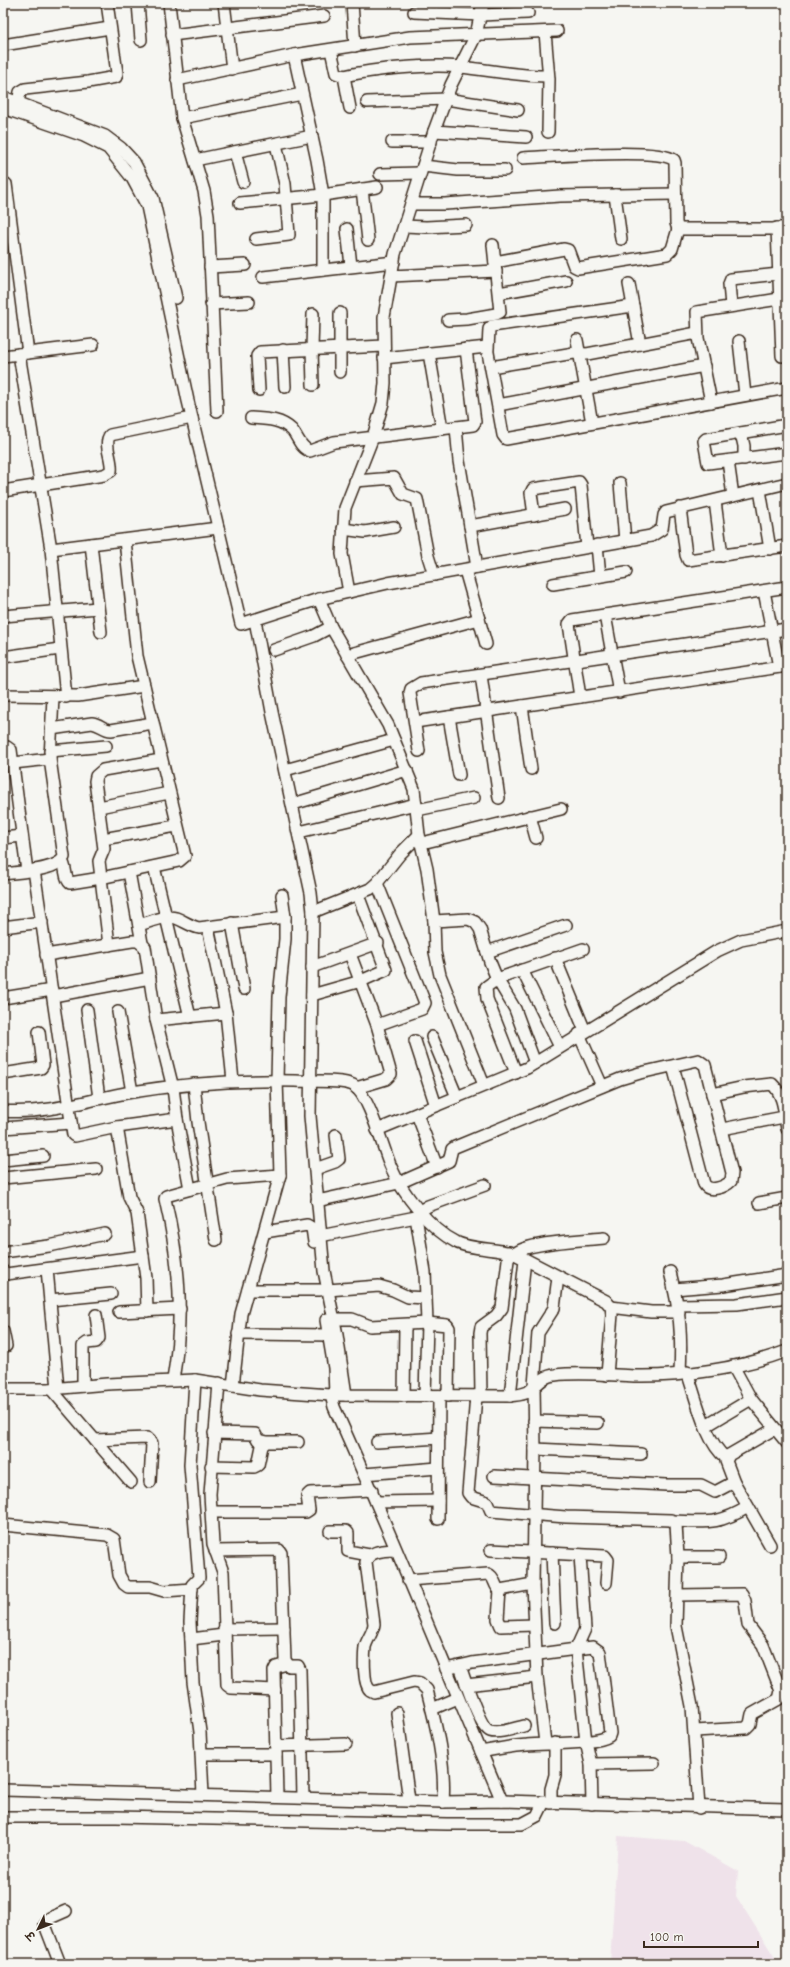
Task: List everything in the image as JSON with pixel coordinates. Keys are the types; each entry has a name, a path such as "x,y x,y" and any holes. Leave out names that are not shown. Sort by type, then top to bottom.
{"street":[{"path":"18,103 20,92 25,88 81,83 116,77 117,73 107,3"},
{"path":"138,3 141,40"},
{"path":"170,3 172,35 182,118 204,191 208,215 217,411"},
{"path":"224,3 232,69"},
{"path":"352,3 355,46"},
{"path":"350,592 342,554 345,508 374,437 385,394 384,317 394,262 434,131 459,67 476,35 483,3"},
{"path":"414,12 481,15 528,13"},
{"path":"172,35 324,16"},
{"path":"3,45 110,28"},
{"path":"544,32 548,76 548,132"},
{"path":"177,80 294,55 410,36 557,32"},
{"path":"331,50 336,73 344,76 396,69 459,67 497,73 548,76"},
{"path":"294,55 323,195 323,270"},
{"path":"344,76 350,108"},
{"path":"182,118 302,94"},
{"path":"3,97 105,136 121,148 134,162 153,198 176,298"},
{"path":"368,102 446,99 518,110"},
{"path":"3,108 52,124 102,144 114,153 132,178 147,206 192,418 241,624 319,599 350,592 656,534 662,529 664,515 666,512 787,483"},
{"path":"434,131 526,137"},
{"path":"195,160 312,136"},
{"path":"392,142 431,142"},
{"path":"256,239 289,235 285,184 276,144"},
{"path":"235,152 243,182"},
{"path":"391,276 496,266 564,248 568,250 574,266 578,268 667,254 672,249 678,229 676,223 674,160 668,157 650,154 599,154 523,158"},
{"path":"380,174 422,170 505,170"},
{"path":"6,184 24,354 41,486 51,549 66,697"},
{"path":"240,203 323,195 377,187"},
{"path":"362,189 368,240"},
{"path":"411,204 445,204 560,196 675,194"},
{"path":"615,195 621,239"},
{"path":"404,226 426,227 466,225"},
{"path":"678,229 782,228 779,274 782,356"},
{"path":"347,229 351,266"},
{"path":"448,320 467,319 498,313 500,310 493,245"},
{"path":"263,277 394,262"},
{"path":"210,267 245,265"},
{"path":"731,306 729,284 731,279 779,274"},
{"path":"499,293 566,281"},
{"path":"629,284 640,344"},
{"path":"711,402 697,333 697,312 779,299"},
{"path":"211,304 249,302"},
{"path":"633,306 492,326 489,328 488,349 503,435 506,439 787,388"},
{"path":"340,313 340,372"},
{"path":"313,385 312,349 314,314"},
{"path":"491,367 574,353 587,354 697,333"},
{"path":"577,340 592,423"},
{"path":"739,341 745,395"},
{"path":"3,356 93,345"},
{"path":"259,390 258,353 260,352 384,346"},
{"path":"384,358 485,347 488,349"},
{"path":"251,418 268,419 287,425 302,447 310,451 327,444 473,426 475,424 466,349"},
{"path":"283,350 285,387"},
{"path":"429,353 442,429"},
{"path":"498,405 704,366"},
{"path":"3,491 108,474 112,466 108,438 114,433 192,418"},
{"path":"787,425 704,441 708,463 787,453"},
{"path":"456,427 459,457 477,567"},
{"path":"741,433 744,443 744,459"},
{"path":"728,461 733,496"},
{"path":"355,481 394,478 403,494 417,498 419,502 428,556 434,575"},
{"path":"534,515 531,493 533,489 579,482 581,485 592,546 600,576"},
{"path":"620,483 625,540"},
{"path":"760,490 770,549"},
{"path":"715,500 722,556"},
{"path":"680,508 686,555 688,560 787,546"},
{"path":"470,526 565,509"},
{"path":"343,530 365,532 394,527"},
{"path":"51,549 218,528"},
{"path":"53,697 50,755 63,850 62,861 66,868 67,880 70,883 101,878 179,861 185,856 176,826 152,723 134,635 125,540"},
{"path":"91,544 101,632"},
{"path":"465,570 486,644"},
{"path":"553,584 626,572"},
{"path":"580,697 574,661 570,621 787,587"},
{"path":"415,722 783,666 764,591"},
{"path":"319,599 331,627 373,698 394,740 414,789 420,839 434,921 435,952 440,975 484,1085"},
{"path":"3,616 98,608"},
{"path":"605,615 619,692"},
{"path":"348,655 479,618"},
{"path":"249,622 307,867 313,912 312,995 303,1081 310,1116 324,1271 324,1290 334,1319 338,1395 334,1407 372,1490 395,1550 502,1801"},
{"path":"274,650 314,636 331,627"},
{"path":"419,751 410,694 411,689 416,685 787,629"},
{"path":"3,657 60,649"},
{"path":"481,675 500,798"},
{"path":"3,695 66,697 144,686"},
{"path":"522,706 531,769"},
{"path":"450,717 459,775"},
{"path":"51,729 92,723 97,724 107,730 111,730 152,723"},
{"path":"285,770 394,740"},
{"path":"13,763 50,755 106,746"},
{"path":"3,747 10,748 13,763 22,836 42,922 68,1104 74,1136 177,1119"},
{"path":"109,945 99,861 104,848 95,781 99,773 161,760"},
{"path":"293,804 406,770"},
{"path":"99,807 169,793"},
{"path":"299,832 416,807 474,798"},
{"path":"313,912 370,889 377,883 400,854 420,839 561,809"},
{"path":"530,816 536,838"},
{"path":"103,840 176,826"},
{"path":"3,838 22,836"},
{"path":"3,874 46,868 62,861"},
{"path":"154,867 190,1017"},
{"path":"129,872 142,943 145,947 156,1020 173,1088 177,1119 190,1189"},
{"path":"377,883 425,1003 422,1009 377,1025"},
{"path":"233,1386 241,1314 280,1176 277,1080 279,997 285,917 282,895"},
{"path":"312,995 361,981 386,970 378,943 358,895"},
{"path":"139,925 166,918 174,918 190,926 199,928 285,917"},
{"path":"434,921 468,919 475,922 480,929 497,979 515,1009 535,1063"},
{"path":"3,927 42,922"},
{"path":"232,923 244,989"},
{"path":"487,952 566,925"},
{"path":"208,927 226,1012 234,1081"},
{"path":"377,1130 516,1073 535,1063 582,1032 717,951 741,940 787,931"},
{"path":"46,955 132,941 142,943"},
{"path":"312,967 378,943"},
{"path":"516,1073 487,999 486,987 497,979 583,949"},
{"path":"350,954 377,1025 391,1074 386,1079 356,1088"},
{"path":"555,958 602,1086"},
{"path":"522,970 560,1047"},
{"path":"3,998 52,993 150,978"},
{"path":"87,1010 99,1098"},
{"path":"118,1012 132,1092"},
{"path":"156,1020 226,1012"},
{"path":"3,1074 38,1070 43,1065 39,1032"},
{"path":"432,1037 457,1097"},
{"path":"415,1041 436,1106"},
{"path":"42,1060 61,1057"},
{"path":"317,1201 399,1183 449,1161 452,1149 455,1147 602,1086 640,1073 698,1060 702,1061 705,1065 722,1129 732,1178 726,1185 708,1189 704,1184 673,1066"},
{"path":"3,1111 37,1110 132,1092 173,1088 194,1084 277,1080 346,1083 356,1088 364,1098 399,1183 418,1214 444,1235 457,1243 516,1256 599,1296 611,1307 651,1312 737,1304 787,1296"},
{"path":"194,1084 198,1122 216,1240"},
{"path":"712,1094 768,1084 775,1087 784,1100 784,1118 787,1129"},
{"path":"417,1114 437,1167"},
{"path":"722,1129 784,1118"},
{"path":"3,1128 71,1123"},
{"path":"117,1128 130,1197 137,1213 147,1291 147,1311"},
{"path":"315,1169 335,1162 339,1159 336,1135"},
{"path":"3,1160 43,1156"},
{"path":"3,1178 96,1169"},
{"path":"173,1380 180,1309 176,1246 165,1199 170,1194 208,1183 280,1176"},
{"path":"320,1236 418,1214 428,1206 485,1185"},
{"path":"758,1203 787,1198"},
{"path":"418,1214 425,1272 425,1396"},
{"path":"265,1232 307,1225 312,1228 324,1290 338,1395"},
{"path":"3,1252 49,1246 105,1234"},
{"path":"604,1238 533,1246 521,1249 516,1256 502,1308 496,1316 481,1326 478,1396 469,1496 486,1501 490,1510 493,1512 674,1521 718,1521 726,1519 748,1507"},
{"path":"3,1271 6,1274 143,1256"},
{"path":"510,1396 516,1256"},
{"path":"47,1269 54,1389 95,1440 132,1482"},
{"path":"670,1272 679,1309 684,1373 714,1444 726,1458 734,1482 770,1545"},
{"path":"674,1289 723,1285 787,1275"},
{"path":"3,1817 116,1817 447,1824 522,1824 537,1816 549,1797 555,1775 537,1677 534,1625 534,1386 538,1333 554,1308 558,1277"},
{"path":"248,1290 324,1290 379,1286 393,1290 408,1297 426,1298"},
{"path":"50,1300 111,1294"},
{"path":"607,1375 611,1307"},
{"path":"119,1312 180,1309"},
{"path":"83,1386 83,1346 87,1343 96,1342 99,1338 96,1315"},
{"path":"334,1319 352,1319 370,1326 426,1324 447,1325 449,1328 444,1396 438,1438 438,1519"},
{"path":"404,1396 405,1325"},
{"path":"3,1332 6,1346"},
{"path":"238,1334 329,1335"},
{"path":"3,1389 54,1389 173,1380 195,1380 260,1390 338,1395 510,1396 528,1392 547,1376 636,1376 684,1373 733,1366 787,1351"},
{"path":"733,1366 751,1399 787,1443"},
{"path":"195,1380 190,1465 200,1578 192,1585 191,1639 193,1682 202,1754 203,1795"},
{"path":"219,1383 210,1494 212,1533 215,1551 223,1572 227,1687 275,1690"},
{"path":"706,1426 751,1399"},
{"path":"534,1421 598,1423"},
{"path":"726,1458 774,1429"},
{"path":"214,1433 256,1434 258,1440 266,1442 298,1442"},
{"path":"95,1440 147,1438 151,1440 150,1482"},
{"path":"377,1442 438,1438"},
{"path":"212,1466 256,1466 259,1462 262,1446 266,1442"},
{"path":"535,1449 641,1454"},
{"path":"364,1474 438,1468"},
{"path":"494,1476 666,1485 692,1484 701,1485 715,1492 734,1482"},
{"path":"212,1512 306,1512 309,1510 308,1496 310,1493 372,1490"},
{"path":"376,1502 438,1501"},
{"path":"674,1521 676,1527 678,1557 676,1626 692,1706 695,1731 699,1808"},
{"path":"3,1525 107,1535 114,1539 119,1575 124,1584 128,1587 150,1587 164,1591 192,1589"},
{"path":"330,1531 346,1531 348,1534 348,1551 369,1555 395,1550"},
{"path":"491,1550 607,1557 606,1582"},
{"path":"215,1551 280,1551 285,1660 287,1664"},
{"path":"552,1553 555,1623"},
{"path":"369,1555 366,1562 374,1624 372,1634 365,1647 366,1687 374,1692 414,1682 420,1683 427,1690 432,1709 443,1777 443,1802"},
{"path":"580,1555 585,1628 576,1649 586,1742 591,1764 592,1796"},
{"path":"678,1557 719,1557"},
{"path":"408,1580 488,1574 494,1578 496,1586 500,1590 498,1619 501,1626 534,1625"},
{"path":"500,1590 533,1584"},
{"path":"678,1595 742,1594 745,1601 748,1625 763,1645 781,1691 779,1699 752,1714 750,1724 746,1728 695,1731"},
{"path":"191,1639 224,1632 284,1628"},
{"path":"446,1669 593,1647 600,1652 610,1733 605,1738 586,1742 550,1743 501,1748 481,1752"},
{"path":"276,1797 274,1668 279,1665 287,1664 298,1666 300,1670 303,1797"},
{"path":"460,1666 466,1685 482,1723 488,1731 524,1726"},
{"path":"466,1685 537,1677"},
{"path":"432,1709 458,1698"},
{"path":"397,1713 410,1800"},
{"path":"202,1754 276,1750 301,1745 346,1744"},
{"path":"591,1764 654,1762"},
{"path":"3,1790 443,1802 502,1801 549,1797 592,1796 699,1808 787,1809"},
{"path":"60,1964 45,1925 50,1918 66,1911"}],"shaded area":[{"path":"618,1836 684,1841 738,1871 736,1896 779,1964 610,1964"}]}
